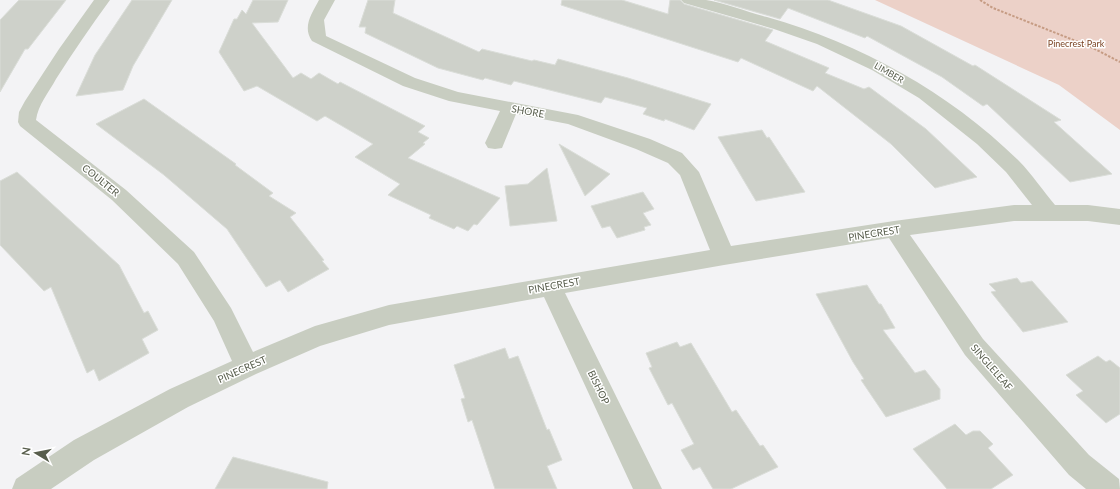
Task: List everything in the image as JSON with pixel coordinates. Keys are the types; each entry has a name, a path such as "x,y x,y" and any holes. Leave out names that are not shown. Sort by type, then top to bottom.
{"street":[{"name":"COULTER","path":"102,0 67,48 34,101 28,112 27,122 120,195 186,258 223,315 247,366"},
{"name":"SHORE","path":"327,0 316,20 318,38 409,82 455,98 571,119 643,144 675,158 689,172 724,256"},
{"name":"LIMBER","path":"689,0 780,26 823,41 878,66 925,94 984,139 1013,167 1049,212"},
{"path":"495,143 510,108"},
{"name":"PINECREST","path":"26,489 84,450 179,398 247,366 315,337 389,316 724,256 1014,213 1088,213 1120,217"},
{"name":"SINGLELEAF","path":"894,230 974,347 1079,465 1109,489"},
{"name":"BISHOP","path":"550,286 648,489"}],"path":[{"path":"980,0 993,8 1091,47 1120,62"}],"green space":[{"name":"Pinecrest Park","path":"875,0 1120,0 1120,130 1059,85"}],"building":[{"path":"19,0 66,0 28,49 25,49 0,92 0,20"},
{"path":"132,0 172,0 133,66 123,90 76,96 95,55"},
{"path":"253,0 288,0 278,22 252,23 293,78 301,73 311,79 319,73 338,84 340,82 425,126 418,132 429,138 423,143 425,144 408,158 500,198 477,225 474,224 468,231 457,226 454,229 429,218 431,215 388,195 400,184 355,157 373,144 325,116 317,121 257,86 244,91 219,52 234,19 237,19 242,10 246,14"},
{"path":"368,0 395,0 393,13 479,52 482,49 555,65 558,59 628,78 711,104 694,130 665,119 664,121 643,114 647,108 605,97 601,103 514,81 511,85 485,78 483,80 438,68 365,33 366,27 359,27"},
{"path":"562,0 622,0 668,14 670,0 680,0 684,4 773,30 765,41 829,68 825,73 864,89 869,87 926,129 977,177 935,188 891,144 817,86 813,91 741,58 738,62 561,5"},
{"path":"714,0 828,0 901,26 973,66 975,65 1061,120 1054,122 1112,174 1070,182 987,104 983,106 942,77 867,36 865,38 788,8 780,19"},
{"path":"144,99 236,164 235,165 273,193 269,196 296,213 290,217 324,260 322,261 329,269 288,292 280,280 266,287 227,229 164,175 96,124"},
{"path":"762,130 767,138 769,137 805,192 756,201 718,137"},
{"path":"559,144 610,174 585,196"},
{"path":"547,168 557,221 510,226 505,186 528,184"},
{"path":"17,172 119,265 144,313 148,311 158,330 142,339 149,353 99,381 94,369 87,373 51,287 44,291 0,245 0,181"},
{"path":"643,192 654,209 643,213 651,225 644,227 645,230 617,238 610,226 602,228 591,206"},
{"path":"1017,278 1021,283 1032,281 1068,322 1023,332 991,292 996,291 989,284"},
{"path":"867,285 879,304 881,304 895,328 883,330 915,373 925,370 940,389 940,399 886,417 861,380 864,379 853,362 816,294"},
{"path":"677,342 680,347 691,343 732,412 736,410 760,446 763,445 778,467 731,489 713,489 700,467 693,470 681,450 694,444 672,403 668,405 649,368 652,367 646,353"},
{"path":"505,348 509,359 518,356 547,430 549,429 562,460 547,466 557,489 495,489 472,420 468,422 461,399 465,398 454,365"},
{"path":"1098,356 1106,362 1110,360 1120,368 1120,414 1106,423 1076,395 1083,391 1066,375"},
{"path":"955,424 966,435 973,431 980,431 993,444 988,448 1013,475 991,489 947,489 913,449"},
{"path":"233,457 328,482 327,489 215,489"}]}
